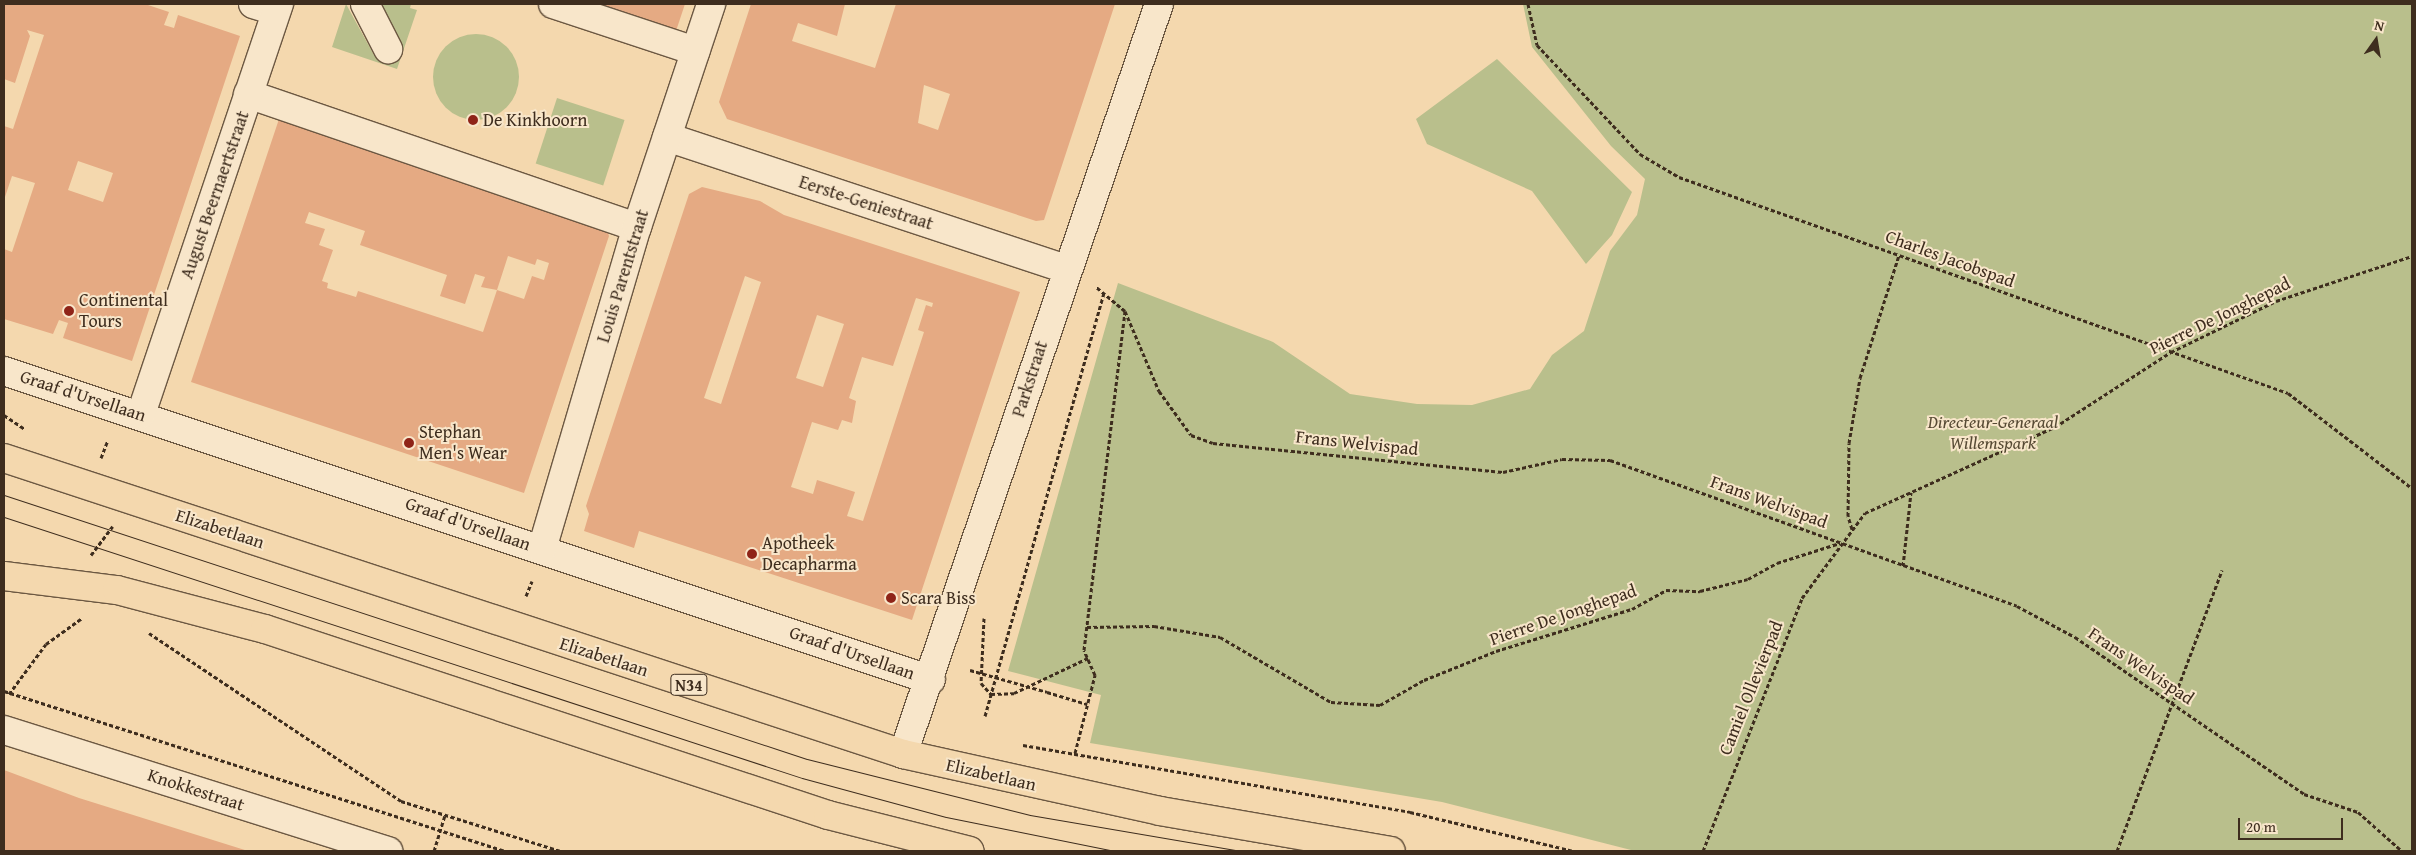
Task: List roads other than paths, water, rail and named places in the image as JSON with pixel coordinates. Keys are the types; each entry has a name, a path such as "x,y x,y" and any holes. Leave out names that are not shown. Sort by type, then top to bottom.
{"main road":[{"name":"Elizabetlaan","path":"4,458 903,754 1160,811 1391,851"},
{"path":"4,576 118,590 266,629 828,815 970,851"}],"street":[{"path":"365,4 388,49"},
{"path":"553,4 695,51"},
{"name":"Louis Parentstraat","path":"542,549 637,227 711,4"},
{"name":"Parkstraat","path":"903,754 931,680 1065,269 1159,4"},
{"name":"August Beernaertstraat","path":"141,414 248,94 269,6"},
{"path":"248,94 637,227"},
{"name":"Eerste-Geniestraat","path":"667,137 1065,269"},
{"name":"Graaf d'Ursellaan","path":"4,371 141,414 931,680"},
{"name":"Knokkestraat","path":"4,730 386,851"}],"tram line":[{"path":"4,495 807,759 1030,815 1241,851"},
{"path":"4,517 802,778 946,817 1115,851"}],"place":[{"name":"De Kinkhoorn","path":"473,120"},
{"name":"Continental Tours","path":"69,311"},
{"name":"Stephan Men's Wear","path":"409,443"},
{"name":"Apotheek Decapharma","path":"752,554"},
{"name":"Scara Biss","path":"891,598"}],"park label":[{"name":"Directeur-Generaal Willemspark","path":"1993,433"}]}
